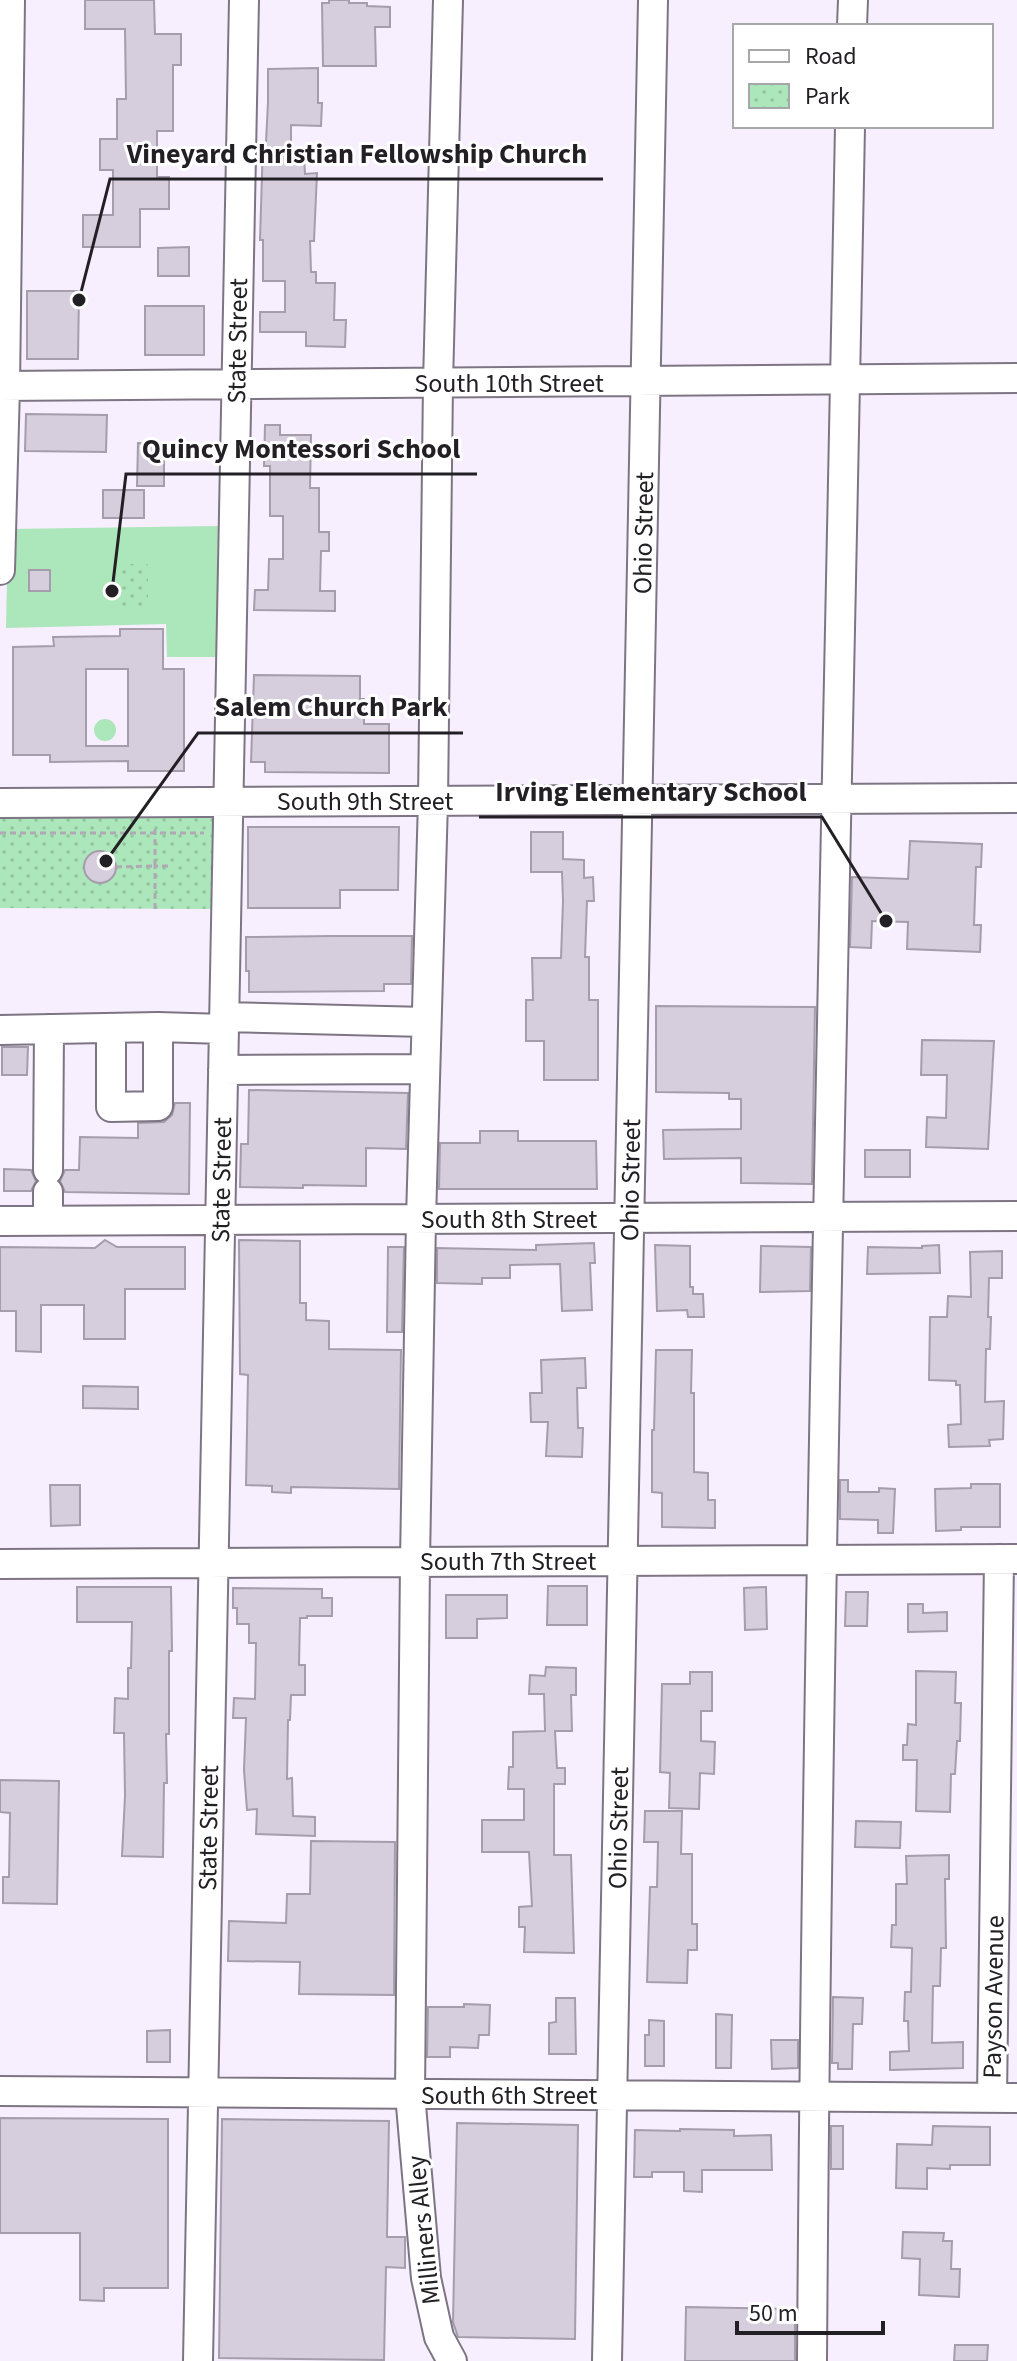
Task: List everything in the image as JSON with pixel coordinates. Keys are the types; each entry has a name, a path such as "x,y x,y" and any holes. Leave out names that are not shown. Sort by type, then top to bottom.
{"street":[{"path":"0,570 10,0"},
{"name":"State Street","path":"198,2361 244,0"},
{"name":"Milliners Alley","path":"448,0 438,383 433,801 421,1219 410,2094 426,2278 439,2337 452,2361"},
{"name":"Ohio Street","path":"607,2361 653,0"},
{"path":"852,24 853,0"},
{"path":"812,2361 827,1217 850,128"},
{"name":"South 10th Street","path":"3,386 1017,378"},
{"name":"South 9th Street","path":"0,803 1017,798"},
{"path":"0,1030 224,1023 426,1022"},
{"path":"111,1028 111,1107 158,1106 158,1027"},
{"path":"48,1221 49,1029"},
{"path":"223,1070 425,1069"},
{"name":"South 8th Street","path":"0,1221 1017,1216"},
{"name":"South 7th Street","path":"0,1564 1008,1559"},
{"name":"Payson Avenue","path":"1004,2098 1008,1559"},
{"name":"South 6th Street","path":"0,2091 1004,2098"}],"path":[{"path":"155,802 155,909"},
{"path":"0,833 228,833"},
{"path":"116,867 170,866"}],"green space":[{"path":"218,526 216,657 167,657 166,624 6,628 8,529"},
{"path":"121,564 148,564 148,606 121,606"},
{"path":"105,719 113,722 116,730 113,738 105,741 97,738 94,730 97,722"},
{"path":"0,813 213,814 212,909 0,908"}],"building":[{"path":"85,0 154,0 155,34 181,34 181,65 173,65 173,131 157,131 157,177 169,177 169,209 140,209 140,247 83,247 83,215 113,215 113,170 100,170 100,139 117,139 117,99 126,99 125,29 85,29"},
{"path":"329,0 390,7 390,27 375,27 376,66 323,66 322,3 329,3"},
{"path":"318,68 321,126 291,125 291,155 304,155 305,174 317,173 314,241 310,241 311,272 316,272 316,283 335,283 334,320 346,320 345,347 306,346 306,332 260,332 260,312 285,312 285,281 263,281 263,240 260,240 268,69"},
{"path":"189,247 189,276 158,276 158,248"},
{"path":"27,291 79,291 78,359 27,359"},
{"path":"145,306 204,306 204,355 145,355"},
{"path":"26,414 107,415 106,452 25,451"},
{"path":"265,425 280,425 280,435 311,435 310,488 319,488 319,532 329,532 329,551 321,551 320,591 335,591 335,611 254,610 255,590 268,590 269,559 283,559 283,516 270,516 270,466 264,466"},
{"path":"138,443 164,444 164,486 137,486"},
{"path":"103,490 144,490 144,518 103,518"},
{"path":"29,570 50,570 50,591 29,591"},
{"path":"120,629 163,629 163,669 184,669 184,771 128,771 128,761 50,762 50,755 13,755 13,647 54,646 53,637 120,636","holes":["86,669 128,669 128,746 86,746"]},
{"path":"254,675 360,676 364,724 389,724 389,773 265,772 265,762 251,762"},
{"path":"248,827 399,827 398,890 340,890 340,908 248,908"},
{"path":"531,832 563,832 563,859 584,860 584,878 593,877 594,901 587,901 585,957 589,957 589,1000 598,1000 598,1080 544,1080 544,1041 526,1041 526,1000 533,1000 532,958 561,958 563,901 562,872 531,872"},
{"path":"910,841 982,844 981,867 976,867 974,925 981,925 980,952 907,949 908,922 872,921 871,948 850,947 852,877 908,879"},
{"path":"100,851 111,856 116,867 111,878 100,883 89,878 84,867 89,856"},
{"path":"412,936 411,984 384,984 384,991 249,992 246,937"},
{"path":"656,1006 815,1007 812,1184 741,1183 741,1158 664,1159 663,1130 741,1129 741,1099 729,1099 729,1093 656,1092"},
{"path":"922,1040 994,1041 988,1149 926,1147 927,1117 946,1118 947,1075 921,1075"},
{"path":"2,1047 28,1047 27,1075 2,1075"},
{"path":"249,1090 408,1093 406,1149 366,1148 366,1186 240,1187 241,1144 248,1144"},
{"path":"175,1103 190,1103 189,1194 65,1192 60,1181 65,1170 79,1170 80,1137 138,1138 138,1123 164,1122 172,1115"},
{"path":"480,1131 518,1131 518,1141 596,1141 597,1189 439,1189 440,1143 480,1143"},
{"path":"865,1150 910,1150 910,1177 865,1177"},
{"path":"4,1169 31,1170 36,1181 31,1191 4,1191"},
{"path":"105,1240 117,1247 185,1247 185,1289 125,1289 125,1339 84,1339 84,1305 41,1305 41,1352 16,1351 16,1311 0,1311 0,1247 95,1248"},
{"path":"239,1240 300,1241 300,1303 306,1303 306,1320 329,1321 329,1349 401,1350 399,1489 291,1487 291,1493 272,1492 272,1486 246,1485 248,1375 240,1374"},
{"path":"594,1243 595,1263 590,1263 592,1310 562,1311 560,1264 510,1265 510,1278 482,1278 482,1284 437,1283 437,1248 536,1250 536,1245"},
{"path":"655,1245 690,1246 690,1287 693,1287 693,1294 703,1294 704,1317 688,1317 687,1310 657,1311"},
{"path":"939,1245 940,1273 867,1274 868,1247 922,1248"},
{"path":"761,1246 811,1247 810,1291 760,1292"},
{"path":"388,1247 404,1247 402,1332 387,1332"},
{"path":"1002,1251 1002,1278 989,1278 990,1349 986,1349 985,1402 1004,1401 1003,1439 989,1440 990,1446 949,1447 948,1425 961,1424 960,1385 956,1385 956,1381 929,1380 930,1317 947,1317 948,1296 971,1297 970,1252"},
{"path":"656,1350 692,1350 694,1472 708,1473 708,1500 715,1500 715,1528 662,1527 662,1493 652,1492"},
{"path":"585,1358 586,1388 577,1388 578,1428 583,1428 582,1457 546,1456 548,1422 531,1422 530,1393 542,1393 541,1360"},
{"path":"83,1386 138,1387 138,1409 83,1408"},
{"path":"840,1480 848,1480 848,1492 895,1489 893,1533 878,1533 878,1520 840,1519"},
{"path":"971,1484 1000,1484 1000,1527 961,1527 961,1530 936,1531 935,1489 971,1488"},
{"path":"50,1485 80,1485 80,1525 51,1526"},
{"path":"548,1586 587,1586 587,1625 547,1625"},
{"path":"77,1587 171,1587 172,1651 169,1651 169,1734 166,1734 163,1857 122,1856 124,1733 114,1733 115,1698 128,1699 132,1622 77,1622"},
{"path":"766,1587 767,1629 745,1630 744,1588"},
{"path":"233,1588 322,1589 322,1598 332,1598 332,1616 300,1618 299,1665 305,1665 305,1695 291,1695 288,1720 287,1779 292,1778 293,1816 315,1817 315,1836 256,1834 257,1809 247,1810 244,1770 246,1718 233,1718 234,1698 255,1699 256,1643 249,1643 249,1624 237,1624"},
{"path":"846,1592 868,1592 867,1626 845,1626"},
{"path":"446,1595 507,1595 507,1618 477,1619 477,1638 446,1638"},
{"path":"908,1604 923,1604 923,1613 947,1612 947,1631 908,1632"},
{"path":"546,1667 576,1668 576,1695 571,1695 572,1731 555,1731 557,1768 565,1768 565,1784 554,1784 554,1855 571,1855 574,1953 524,1952 525,1927 519,1927 519,1907 532,1906 529,1852 482,1852 482,1820 524,1820 524,1789 508,1789 509,1767 513,1767 513,1732 545,1731 544,1694 529,1694 530,1675 545,1676"},
{"path":"916,1671 956,1672 955,1703 961,1703 960,1741 957,1741 955,1774 951,1774 950,1812 916,1811 917,1760 903,1760 908,1724 916,1725"},
{"path":"690,1672 712,1672 712,1711 701,1711 701,1741 715,1742 714,1774 700,1773 699,1809 669,1808 670,1773 660,1772 662,1684 690,1684"},
{"path":"0,1780 59,1781 57,1904 3,1903 3,1877 9,1877 10,1813 0,1812"},
{"path":"645,1811 682,1811 681,1854 692,1854 692,1924 697,1924 697,1950 688,1950 687,1983 647,1982 650,1887 657,1887 658,1842 644,1842"},
{"path":"856,1821 901,1822 900,1848 855,1847"},
{"path":"311,1841 395,1842 394,1995 299,1994 300,1962 228,1961 229,1921 286,1923 287,1894 310,1894"},
{"path":"949,1855 949,1879 945,1879 946,1948 941,1948 940,1986 933,1986 932,2043 963,2042 963,2068 890,2070 890,2052 909,2051 908,2021 904,2021 905,1992 911,1992 912,1948 891,1947 892,1925 896,1925 896,1884 907,1884 906,1856"},
{"path":"833,1997 863,1998 862,2024 853,2024 852,2069 838,2069 838,2063 832,2063"},
{"path":"556,1998 575,1998 576,2054 549,2054 549,2023 556,2022"},
{"path":"464,2004 490,2005 489,2035 479,2035 478,2048 450,2047 450,2057 427,2057 428,2007 464,2007"},
{"path":"716,2014 732,2015 731,2068 716,2068"},
{"path":"649,2020 664,2021 664,2066 645,2066 645,2035 649,2035"},
{"path":"170,2030 170,2062 147,2062 147,2031"},
{"path":"771,2040 798,2040 798,2068 772,2069"},
{"path":"0,2118 168,2119 168,2288 104,2288 104,2301 80,2300 80,2233 0,2233"},
{"path":"222,2119 389,2121 387,2237 405,2237 405,2268 386,2267 384,2360 219,2358"},
{"path":"457,2123 578,2125 575,2339 458,2337 453,2322"},
{"path":"831,2126 843,2126 843,2169 831,2169"},
{"path":"933,2126 990,2127 990,2165 927,2168 927,2189 896,2188 897,2144 932,2145"},
{"path":"635,2130 734,2130 734,2136 771,2135 772,2170 702,2170 702,2192 684,2191 684,2172 652,2172 652,2177 634,2177"},
{"path":"903,2232 944,2233 943,2241 952,2241 951,2269 960,2269 959,2297 919,2295 920,2259 902,2258"},
{"path":"686,2307 795,2309 795,2361 685,2361"},
{"path":"955,2345 988,2345 987,2361 954,2361"}],"place":[{"name":"Vineyard Christian Fellowship Church","path":"79,300"},
{"name":"Quincy Montessori School","path":"112,591"},
{"name":"Salem Church Park","path":"106,861"},
{"name":"Irving Elementary School","path":"886,921"}]}
